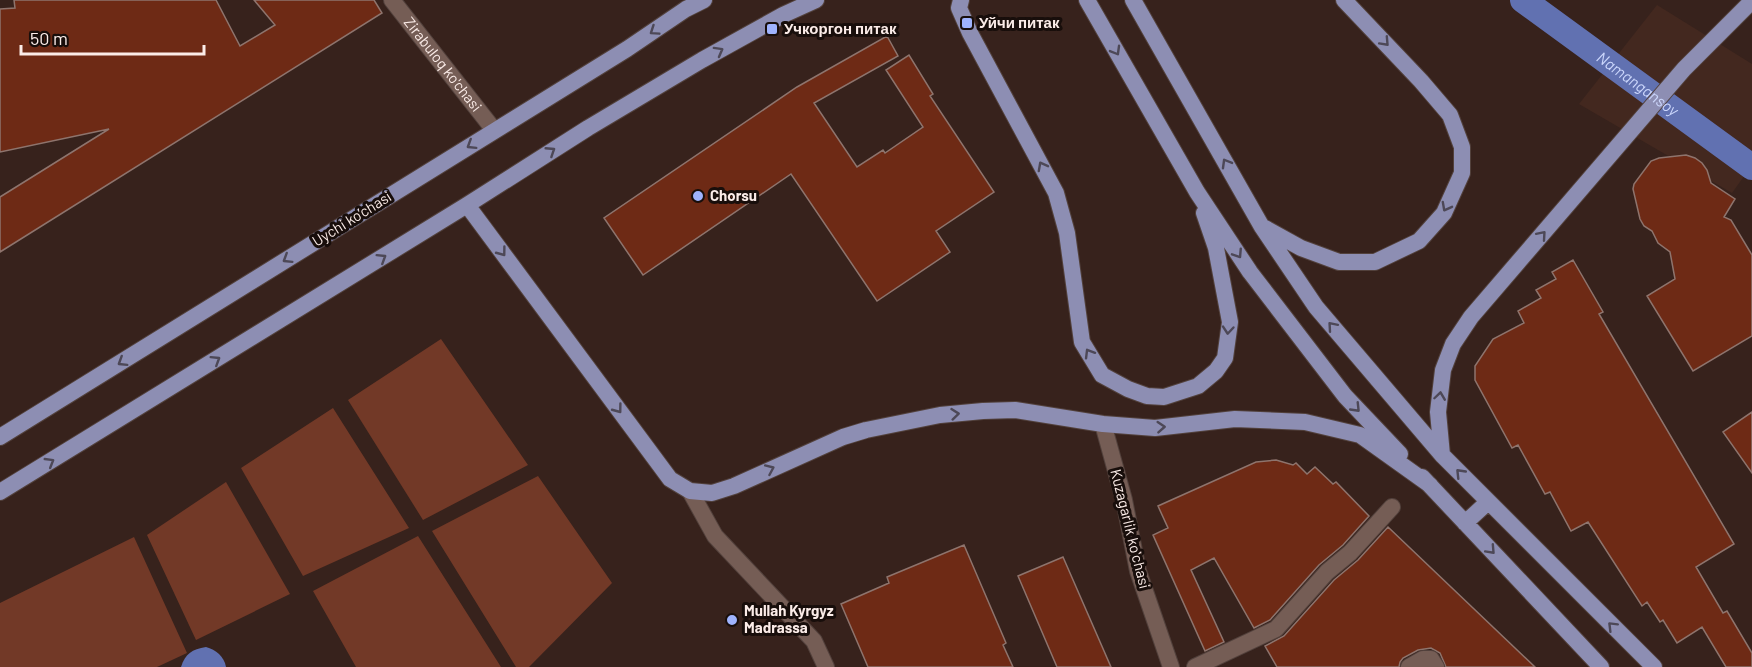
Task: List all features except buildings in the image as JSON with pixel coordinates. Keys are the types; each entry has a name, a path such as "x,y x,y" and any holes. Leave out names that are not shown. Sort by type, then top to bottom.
{"main road":[{"name":"Uychi ko’chasi","path":"0,437 627,49 688,5 704,0"},
{"path":"0,492 588,128 702,60 783,15 816,0"},
{"path":"961,0 959,8 970,33 1056,193 1067,233 1082,342 1102,375 1147,396 1164,397 1198,386 1216,371 1225,358 1230,322 1216,248 1197,192"},
{"path":"1087,0 1197,192 1250,272 1345,396 1601,667"},
{"path":"1133,0 1262,227 1316,307 1442,454 1654,667"},
{"path":"1262,227 1301,248 1339,262 1375,262 1419,241 1444,213 1462,173 1462,147 1450,115 1344,0"},
{"path":"1442,454 1438,412 1443,370 1453,344 1471,317 1684,69 1749,8"},
{"path":"467,205 670,479 690,491 712,493 734,486 843,437 898,423 940,415 1015,410 1103,424 1155,428 1235,419 1305,423 1360,435 1430,485"},
{"path":"1465,523 1488,502"}],"street":[{"name":"Zirabuloq ko'chasi","path":"392,0 494,130"},
{"name":"Kuzagarlik koʻchasi","path":"1103,424 1124,500 1138,571 1171,667"},
{"path":"690,491 715,536 814,641 825,667"},
{"path":"1195,667 1276,629 1327,572 1350,553 1392,507"},
{"path":"1409,667 1423,659 1431,659 1436,667"}],"shaded area":[{"path":"1657,5 1752,64 1752,165 1732,193 1579,104"},
{"path":"441,339 528,465 423,520 348,400"},
{"path":"333,408 409,528 303,576 241,468"},
{"path":"538,476 612,583 529,667 516,667 432,531"},
{"path":"226,482 290,594 196,640 147,535"},
{"path":"418,536 501,667 356,667 313,591"},
{"path":"134,537 187,653 157,667 0,667 0,603"}],"water":[{"path":"206,647 219,654 226,667 181,667 190,653"}],"waterway":[{"name":"Namangansoy","path":"1523,0 1752,167"}],"place":[{"name":"Уйчи питак","path":"967,23"},
{"name":"Учкоргон питак","path":"772,29"},
{"name":"Chorsu","path":"698,196"},
{"name":"Mullah Kyrgyz Madrassa","path":"732,620"}]}
